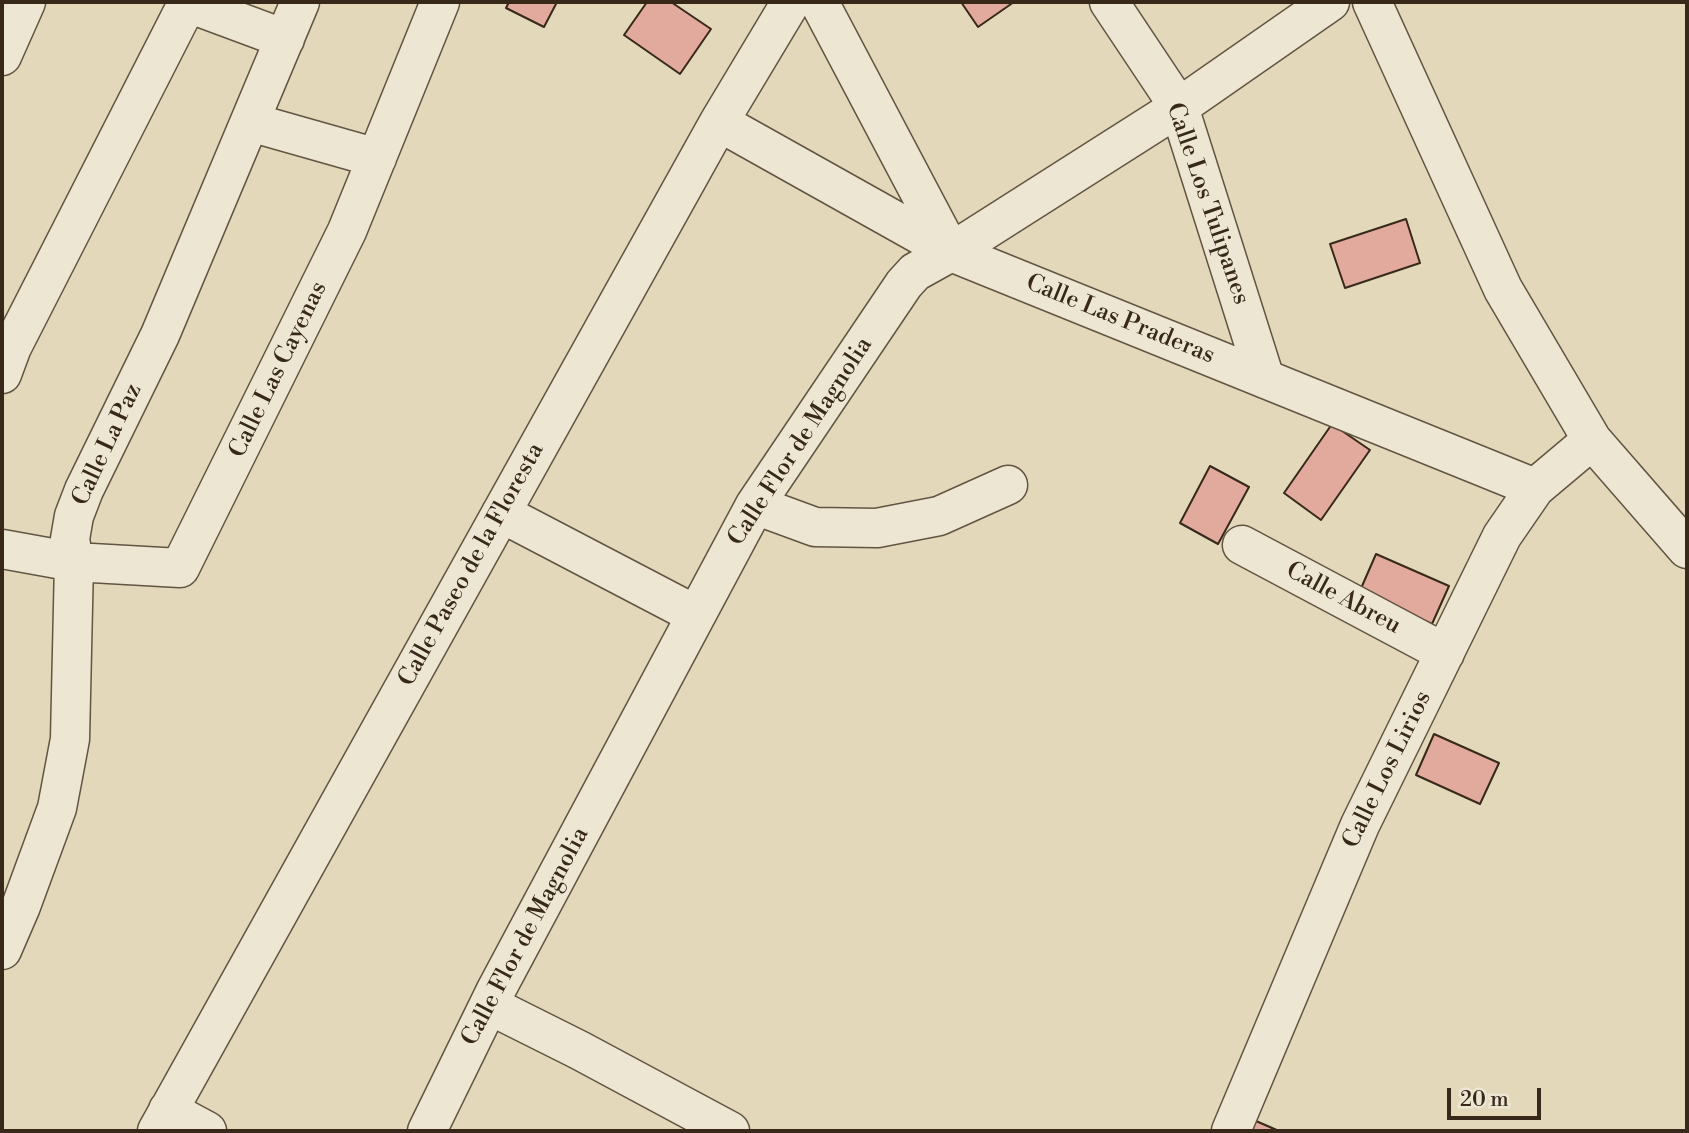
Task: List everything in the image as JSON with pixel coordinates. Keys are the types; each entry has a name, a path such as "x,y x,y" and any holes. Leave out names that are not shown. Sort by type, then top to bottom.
{"street":[{"path":"2,56 26,2"},
{"path":"2,374 19,335 188,2 285,39"},
{"name":"Calle La Paz","path":"2,950 57,808 70,739 74,562 70,538 74,516 84,489 160,335 300,2"},
{"name":"Calle Las Cayenas","path":"2,548 74,562 180,568 347,231 440,2"},
{"name":"Calle Paseo de la Floresta","path":"162,1121 719,122 791,2"},
{"path":"819,2 951,252"},
{"name":"Calle Los Tulipanes","path":"1109,2 1179,107 1265,379"},
{"name":"Calle Flor de Magnolia","path":"427,1131 489,1005 755,505 904,284 915,272 951,252 1179,107 1330,2"},
{"path":"1372,2 1503,289 1592,440 1687,549"},
{"path":"250,122 377,158"},
{"name":"Calle Las Praderas","path":"719,122 951,252 1535,488"},
{"name":"Calle Los Lirios","path":"1231,1131 1360,825 1502,536 1535,488 1592,440"},
{"path":"755,505 815,527 877,528 939,516 1008,485"},
{"path":"501,513 696,615"},
{"name":"Calle Abreu","path":"1242,545 1445,653"},
{"path":"489,1005 730,1131"},
{"path":"162,1121 206,1131"}],"building":[{"path":"509,2 557,2 544,27 506,8"},
{"path":"647,2 671,2 711,29 680,74 624,35"},
{"path":"961,2 1014,2 978,27"},
{"path":"1406,219 1420,263 1345,288 1330,244"},
{"path":"1332,424 1370,450 1321,520 1284,493"},
{"path":"1210,466 1249,487 1218,544 1180,523"},
{"path":"1376,554 1449,586 1432,624 1359,593"},
{"path":"1434,734 1499,763 1480,804 1416,775"},
{"path":"1256,1121 1279,1131 1251,1131"}]}
